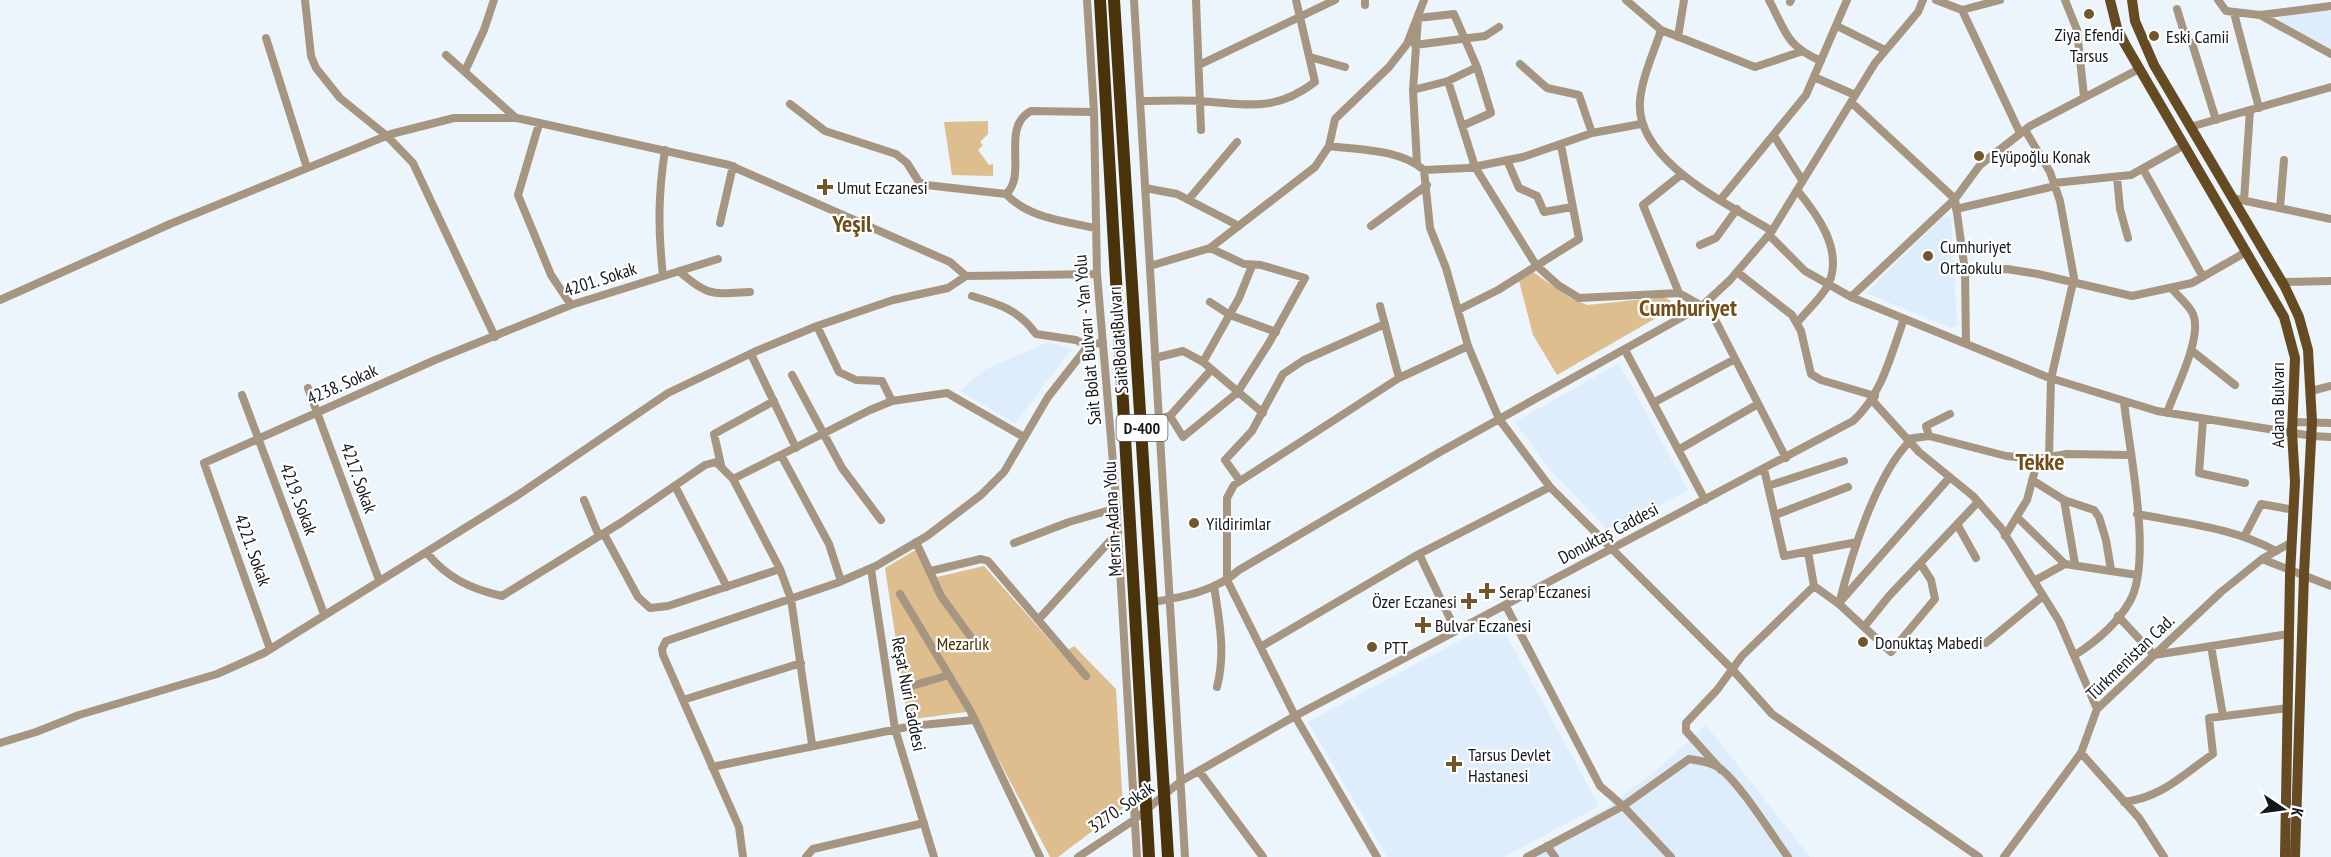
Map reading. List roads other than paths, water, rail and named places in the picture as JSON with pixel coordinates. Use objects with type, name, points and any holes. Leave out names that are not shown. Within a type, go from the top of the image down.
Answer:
[{"type":"highway","name":"Mersin-Adana Yolu","points":[[1100,0],[1149,857]]},
{"type":"highway","name":"Sait Bolat Bulvarı","points":[[1114,0],[1154,602],[1168,857]]},
{"type":"main road","points":[[2110,4],[2134,1]]},
{"type":"main road","name":"Adana Bulvarı","points":[[2134,1],[2135,21],[2154,65],[2282,282],[2302,328],[2308,350],[2312,436],[2304,574],[2295,857]]},
{"type":"main road","name":"Adana Bulvarı","points":[[2110,4],[2117,28],[2139,69],[2284,317],[2292,342],[2295,358],[2292,427],[2295,482],[2290,569],[2285,857]]},
{"type":"street","points":[[305,0],[311,56],[316,68],[340,98],[387,136],[413,163],[495,337]]},
{"type":"street","points":[[465,71],[484,30],[494,0]]},
{"type":"street","name":"Sait Bolat Bulvarı - Yan Yolu","points":[[1087,0],[1094,112],[1097,274],[1117,508],[1137,857]]},
{"type":"street","points":[[1134,0],[1185,857]]},
{"type":"street","points":[[1196,0],[1202,130]]},
{"type":"street","points":[[1140,101],[1200,101],[1249,107],[1274,103],[1304,91],[1315,82],[1296,0]]},
{"type":"street","points":[[1199,65],[1302,18],[1335,0]]},
{"type":"street","points":[[1150,266],[1210,248],[1315,167],[1329,146],[1335,119],[1389,67],[1407,44],[1424,0]]},
{"type":"street","points":[[1626,0],[1661,30],[1755,67],[1800,52]]},
{"type":"street","points":[[1678,37],[1684,0]]},
{"type":"street","points":[[1769,0],[1793,45],[1800,52],[1821,61]]},
{"type":"street","points":[[1721,199],[1795,112],[1814,77],[1847,0]]},
{"type":"street","points":[[1154,602],[1214,586],[1227,580],[1239,570],[1499,419],[1704,304],[1737,272],[1770,233],[1853,98],[1886,50],[1918,12],[1923,0]]},
{"type":"street","points":[[1936,0],[1962,10],[2000,0]]},
{"type":"street","points":[[2065,0],[2077,30],[2084,97]]},
{"type":"street","points":[[2218,0],[2221,7],[2234,14],[2260,15],[2331,6]]},
{"type":"street","points":[[2177,9],[2186,39],[2192,43],[2216,120]]},
{"type":"street","points":[[1962,10],[2023,132],[2054,185],[2069,245],[2073,282],[2051,379],[2049,456]]},
{"type":"street","points":[[1418,18],[1454,14],[1477,67],[1491,113],[1462,126]]},
{"type":"street","points":[[2234,14],[2254,109],[2244,200]]},
{"type":"street","points":[[2260,15],[2331,54]]},
{"type":"street","points":[[1418,18],[1413,90],[1421,167],[1427,185],[1430,228],[1468,346],[1499,419],[1550,487],[1732,669],[1772,714],[1978,857]]},
{"type":"street","points":[[1837,26],[1886,50]]},
{"type":"street","points":[[1415,45],[1465,41],[1485,36],[1499,27]]},
{"type":"street","points":[[1661,30],[1640,100],[1641,124],[1654,147],[1682,174],[1770,233],[1805,271],[1851,297],[1904,319],[2051,379],[2124,402],[2203,420],[2292,427],[2312,422],[2331,423]]},
{"type":"street","points":[[266,38],[307,168]]},
{"type":"street","points":[[446,55],[517,118]]},
{"type":"street","points":[[1310,57],[1345,67]]},
{"type":"street","points":[[1520,64],[1547,88],[1579,95],[1592,134]]},
{"type":"street","points":[[1413,90],[1448,81],[1477,67]]},
{"type":"street","points":[[1851,297],[1956,204],[1980,165],[2023,132],[2139,69]]},
{"type":"street","points":[[1814,77],[1853,98],[1956,204],[1965,271],[1966,344]]},
{"type":"street","points":[[1448,81],[1475,167],[1536,264],[1558,285],[1579,298],[1679,293],[1704,304],[1786,458]]},
{"type":"street","points":[[2190,127],[2331,87]]},
{"type":"street","points":[[790,104],[825,131],[896,154],[907,164],[919,182],[926,185],[1006,194],[1017,206],[1047,217],[1095,228]]},
{"type":"street","points":[[1006,194],[1013,178],[1016,128],[1026,113],[1031,111],[1094,112]]},
{"type":"street","points":[[0,300],[170,224],[307,168],[387,136],[454,118],[517,118],[732,166],[950,262],[966,276]]},
{"type":"street","points":[[539,124],[518,195],[551,275],[571,305]]},
{"type":"street","points":[[1329,146],[1396,155],[1421,167],[1475,167],[1561,145],[1592,134],[1641,124]]},
{"type":"street","points":[[1774,136],[1802,180]]},
{"type":"street","points":[[1189,199],[1237,142]]},
{"type":"street","points":[[1458,310],[1498,290],[1579,239],[1561,145]]},
{"type":"street","points":[[1956,204],[2054,185],[2117,177],[2143,169],[2183,146]]},
{"type":"street","points":[[663,276],[658,229],[658,196],[665,150]]},
{"type":"street","points":[[1507,160],[1519,188],[1537,196],[1544,212],[1572,207]]},
{"type":"street","points":[[2280,208],[2284,160]]},
{"type":"street","points":[[720,224],[732,166]]},
{"type":"street","points":[[2143,169],[2203,277]]},
{"type":"street","points":[[1679,293],[1643,205],[1682,174]]},
{"type":"street","points":[[2117,177],[2120,209],[2128,238]]},
{"type":"street","points":[[1371,226],[1427,185]]},
{"type":"street","points":[[1145,188],[1189,199],[1239,226]]},
{"type":"street","points":[[1797,190],[1820,217],[1832,265],[1828,283],[1797,323]]},
{"type":"street","points":[[2232,198],[2331,219]]},
{"type":"street","points":[[1700,245],[1716,238],[1737,209]]},
{"type":"street","points":[[1170,416],[1183,437],[1237,393],[1276,332],[1305,278],[1261,265],[1252,266],[1210,248]]},
{"type":"street","points":[[1965,271],[2007,269],[2132,296],[2172,289],[2203,277],[2246,252]]},
{"type":"street","name":"4201. Sokak","points":[[495,337],[571,305],[718,259]]},
{"type":"street","points":[[1203,362],[1230,315],[1252,266]]},
{"type":"street","points":[[679,271],[694,284],[712,294],[750,292]]},
{"type":"street","points":[[1737,272],[1792,315],[1797,323],[1811,374],[1821,380],[1874,398],[1908,440],[1978,502],[2006,536],[2043,596],[2075,655],[2097,709]]},
{"type":"street","points":[[0,743],[79,715],[217,674],[270,649],[379,580],[427,553],[668,393],[751,354],[817,326],[893,300],[948,288],[966,276],[1097,274]]},
{"type":"street","points":[[2282,282],[2331,281]]},
{"type":"street","points":[[2167,413],[2191,350],[2196,323],[2193,312],[2172,289]]},
{"type":"street","points":[[972,296],[1012,309],[1026,319],[1036,334],[1076,340],[1088,346]]},
{"type":"street","points":[[1210,302],[1230,315],[1276,332]]},
{"type":"street","points":[[1380,306],[1399,378]]},
{"type":"street","name":"Donuktaş Caddesi","points":[[1181,781],[1295,716],[1786,458],[1853,420],[1874,398],[1904,319]]},
{"type":"street","points":[[1240,481],[1225,460],[1252,431],[1283,374],[1385,324]]},
{"type":"street","points":[[817,326],[839,372],[856,380],[882,381],[892,401]]},
{"type":"street","name":"4238. Sokak","points":[[204,463],[495,337]]},
{"type":"street","points":[[743,857],[739,827],[662,649],[666,641],[841,581],[871,569],[916,542],[981,495],[1004,472],[1048,398],[1088,346],[1103,342]]},
{"type":"street","points":[[1377,857],[1295,716],[1227,580],[1227,498],[1230,490],[1240,481],[1399,378],[1468,346]]},
{"type":"street","points":[[1625,350],[1705,500]]},
{"type":"street","points":[[2191,350],[2235,385]]},
{"type":"street","points":[[1155,358],[1184,351],[1203,362],[1263,413]]},
{"type":"street","points":[[751,354],[796,448]]},
{"type":"street","points":[[1653,403],[1735,359]]},
{"type":"street","points":[[1158,417],[1170,416],[1211,370]]},
{"type":"street","points":[[792,375],[842,468],[881,520]]},
{"type":"street","points":[[2311,391],[2331,386]]},
{"type":"street","name":"4217. Sokak","points":[[308,388],[379,580]]},
{"type":"street","points":[[733,479],[892,401],[951,394],[1024,438]]},
{"type":"street","name":"4219. Sokak","points":[[243,395],[324,614]]},
{"type":"street","points":[[721,465],[713,438],[714,434],[774,402]]},
{"type":"street","points":[[2075,655],[2099,640],[2118,616],[2130,600],[2138,575],[2137,514],[2124,402]]},
{"type":"street","points":[[1678,450],[1758,404]]},
{"type":"street","points":[[1929,436],[1926,426],[1950,414]]},
{"type":"street","points":[[2203,420],[2199,473],[2246,483]]},
{"type":"street","points":[[2292,427],[2312,436],[2331,436]]},
{"type":"street","points":[[1839,604],[1870,508],[1897,454],[1908,440],[1929,436],[2006,456],[2038,459],[2049,456],[2130,455]]},
{"type":"street","points":[[781,455],[829,544],[841,581]]},
{"type":"street","points":[[2006,536],[2027,500],[2038,459]]},
{"type":"street","points":[[1768,486],[1844,461]]},
{"type":"street","points":[[427,553],[447,574],[464,585],[502,596],[602,535],[705,465],[716,462],[733,479],[780,569],[791,599],[813,744]]},
{"type":"street","name":"4221. Sokak","points":[[204,463],[270,649]]},
{"type":"street","points":[[1764,469],[1784,556],[1857,543]]},
{"type":"street","points":[[1839,604],[1950,477]]},
{"type":"street","points":[[2032,480],[2064,500],[2094,510],[2099,517],[2111,570]]},
{"type":"street","points":[[675,486],[727,587]]},
{"type":"street","points":[[1262,646],[1419,554],[1550,487]]},
{"type":"street","points":[[1774,515],[1848,487]]},
{"type":"street","points":[[584,500],[638,597],[650,608],[668,606],[780,569]]},
{"type":"street","points":[[2064,500],[2075,564]]},
{"type":"street","points":[[1863,627],[1978,502]]},
{"type":"street","points":[[2244,537],[2261,504],[2294,510]]},
{"type":"street","points":[[1014,543],[1069,522],[1117,508]]},
{"type":"street","points":[[2137,514],[2244,537],[2276,551]]},
{"type":"street","points":[[2017,517],[2065,564]]},
{"type":"street","points":[[1957,524],[1976,558]]},
{"type":"street","points":[[1039,619],[1118,532]]},
{"type":"street","points":[[916,542],[941,596],[970,636]]},
{"type":"street","name":"Türkmenistan Cad.","points":[[2004,857],[2081,753],[2097,709],[2221,592],[2262,559],[2292,542]]},
{"type":"street","points":[[1808,552],[1814,586],[1839,604],[1891,652],[1935,599],[1931,580],[1920,563]]},
{"type":"street","points":[[1419,554],[1456,631]]},
{"type":"street","points":[[930,571],[981,559],[988,561],[1086,676]]},
{"type":"street","points":[[2262,559],[2331,586]]},
{"type":"street","points":[[2034,581],[2065,564],[2138,575]]},
{"type":"street","name":"Reşat Nuri Caddesi","points":[[871,569],[896,729],[934,857]]},
{"type":"street","points":[[1214,586],[1223,665],[1217,687]]},
{"type":"street","points":[[1788,857],[1754,810],[1686,730],[1686,723],[1742,656],[1814,586]]},
{"type":"street","points":[[900,594],[971,712],[1040,857]]},
{"type":"street","points":[[1986,643],[2043,596]]},
{"type":"street","points":[[1506,606],[1600,786],[1623,806],[1671,857]]},
{"type":"street","points":[[2118,616],[2154,655],[2289,634]]},
{"type":"street","points":[[2211,646],[2223,716]]},
{"type":"street","points":[[683,700],[801,663]]},
{"type":"street","points":[[908,687],[949,675]]},
{"type":"street","points":[[2124,802],[2143,799],[2164,791],[2213,754],[2209,718],[2288,708]]},
{"type":"street","points":[[712,767],[813,744],[896,729],[964,719],[973,720]]},
{"type":"street","points":[[2081,753],[2139,818],[2164,857]]},
{"type":"street","points":[[1527,857],[1623,806],[1689,759],[1707,762],[1721,770]]},
{"type":"street","points":[[1198,771],[1263,857]]},
{"type":"street","name":"3270. Sokak","points":[[1077,857],[1134,820],[1146,808],[1165,797],[1181,781]]},
{"type":"street","points":[[806,857],[813,849],[924,823]]},
{"type":"street","points":[[1547,846],[1555,857]]},
{"type":"place","name":"Ziya Efendi Tarsus","points":[[2089,14]]},
{"type":"place","name":"Eski Camii","points":[[2154,36]]},
{"type":"place","name":"Eyüpoğlu Konak","points":[[1979,156]]},
{"type":"place","name":"Umut Eczanesi","points":[[825,187]]},
{"type":"place","name":"Cumhuriyet Ortaokulu","points":[[1928,256]]},
{"type":"place","name":"Yildirimlar","points":[[1194,523]]},
{"type":"place","name":"Serap Eczanesi","points":[[1487,591]]},
{"type":"place","name":"Özer Eczanesi","points":[[1469,601]]},
{"type":"place","name":"Bulvar Eczanesi","points":[[1423,625]]},
{"type":"place","name":"Donuktaş Mabedi","points":[[1863,642]]},
{"type":"place","name":"PTT","points":[[1372,647]]},
{"type":"place","name":"Tarsus Devlet Hastanesi","points":[[1454,764]]},
{"type":"district","name":"Yeşil","points":[[852,223]]},
{"type":"district","name":"Cumhuriyet","points":[[1688,307]]},
{"type":"district","name":"Tekke","points":[[2040,461]]},
{"type":"park label","name":"Mezarlık","points":[[963,643]]}]
